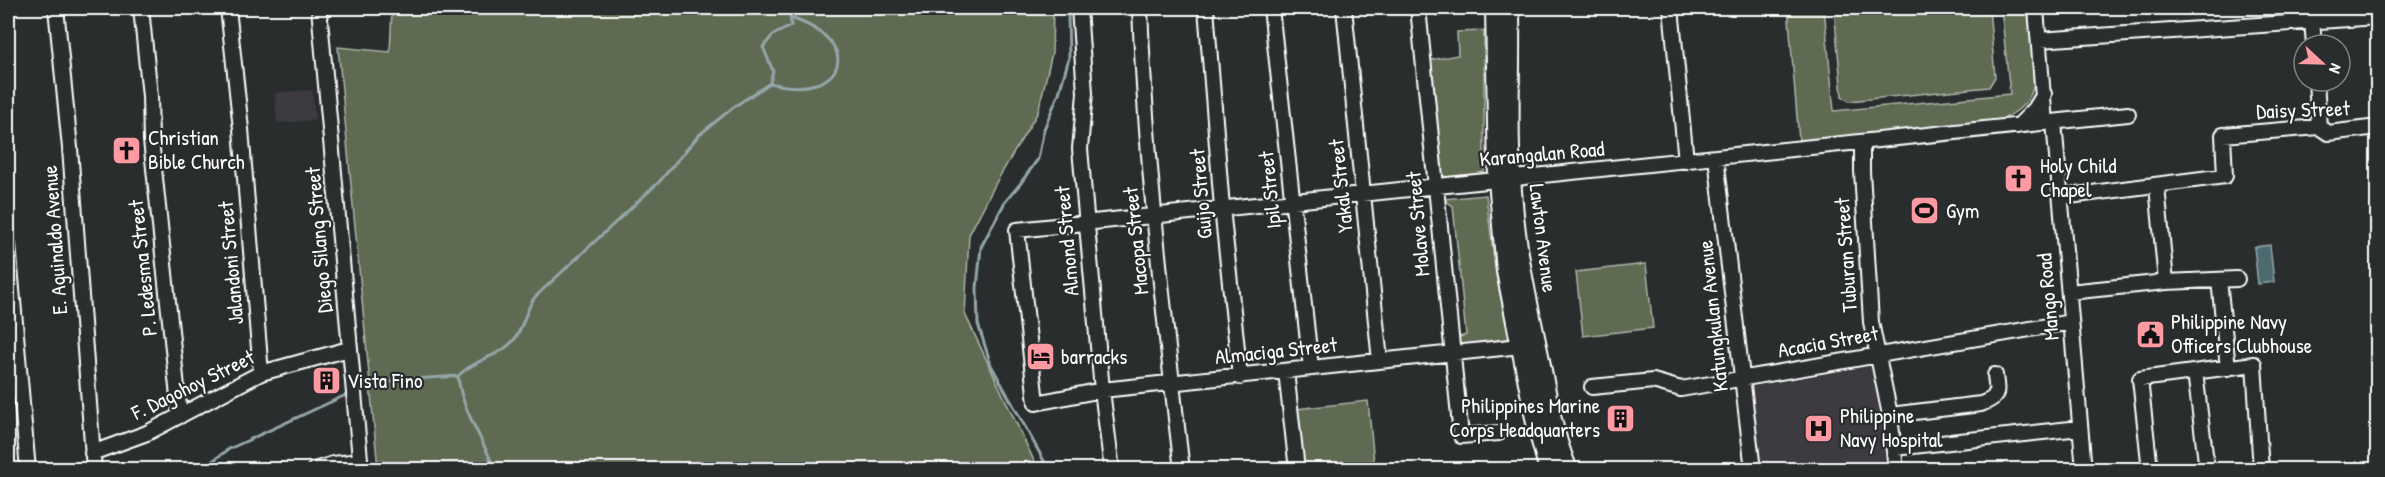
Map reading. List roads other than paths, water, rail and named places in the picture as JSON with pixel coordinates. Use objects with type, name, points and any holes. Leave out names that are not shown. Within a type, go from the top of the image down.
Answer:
[{"type":"main road","name":"Lawton Avenue","points":[[1496,8],[1505,179],[1512,201],[1521,268],[1551,416],[1559,448],[1568,470]]},
{"type":"main road","name":"Lawton Avenue","points":[[1510,8],[1505,179],[1506,271],[1536,423],[1549,470]]},
{"type":"street","name":"E. Aguinaldo Avenue","points":[[56,8],[70,148],[94,470]]},
{"type":"street","name":"P. Ledesma Street","points":[[141,8],[150,96],[151,140],[180,416]]},
{"type":"street","name":"Jalandoni Street","points":[[228,8],[242,141],[261,372]]},
{"type":"street","name":"Diego Silang Street","points":[[319,8],[361,465]]},
{"type":"street","name":"Almond Street","points":[[1079,8],[1085,93],[1080,149],[1102,390],[1112,470]]},
{"type":"street","name":"Macopa Street","points":[[1140,8],[1143,80],[1154,216],[1182,470]]},
{"type":"street","name":"Guijo Street","points":[[1206,8],[1222,208],[1240,377]]},
{"type":"street","name":"Ipil Street","points":[[1271,8],[1311,368]]},
{"type":"street","name":"Yakal Street","points":[[1344,8],[1380,361]]},
{"type":"street","name":"Molave Street","points":[[1418,8],[1461,436],[1499,433]]},
{"type":"street","points":[[1671,8],[1686,161]]},
{"type":"street","name":"Mango Road","points":[[2036,8],[2044,94],[2061,197],[2084,470]]},
{"type":"street","points":[[2039,40],[2312,20],[2347,13],[2377,17],[2378,27]]},
{"type":"street","points":[[2312,20],[2313,33]]},
{"type":"street","points":[[2317,93],[2319,127]]},
{"type":"street","points":[[2018,126],[2029,117],[2044,94]]},
{"type":"street","name":"Karangalan Road","points":[[1036,403],[1017,230],[2128,114]]},
{"type":"street","name":"Daisy Street","points":[[2061,197],[2225,176],[2223,135],[2319,127],[2328,132],[2378,127]]},
{"type":"street","name":"Tuburan Street","points":[[1862,143],[1871,322],[1890,415],[1896,470]]},
{"type":"street","name":"Katungkulan Avenue","points":[[1716,157],[1753,470]]},
{"type":"street","points":[[2157,186],[2166,282]]},
{"type":"street","points":[[8,244],[9,277],[28,470]]},
{"type":"street","points":[[2069,292],[2166,282],[2237,279]]},
{"type":"street","points":[[2219,280],[2228,368]]},
{"type":"street","name":"Acacia Street","points":[[1592,387],[1653,381],[1682,389],[2071,322]]},
{"type":"street","name":"Almaciga Street","points":[[1036,403],[1102,390],[1521,346]]},
{"type":"street","name":"F. Dagohoy Street","points":[[92,453],[147,433],[261,372],[349,349]]},
{"type":"street","points":[[2150,470],[2140,379],[2254,364],[2261,470]]},
{"type":"street","points":[[1286,371],[1297,470]]},
{"type":"street","points":[[2195,372],[2207,470]]},
{"type":"street","points":[[1890,415],[1981,404],[1992,400],[1996,390],[1995,375]]},
{"type":"street","points":[[1894,448],[2080,428]]},
{"type":"street","points":[[314,470],[333,464],[361,465]]},
{"type":"water","points":[[2270,245],[2274,282],[2258,284],[2254,247]]},
{"type":"waterway","points":[[495,470],[463,400],[458,376],[472,365],[509,345],[517,335],[535,297],[659,182],[699,135],[735,106],[770,83],[773,71],[763,47],[773,35],[791,26],[790,8]]},
{"type":"waterway","points":[[1049,470],[991,365],[978,324],[977,288],[981,247],[1005,202],[1038,159],[1044,129],[1059,93],[1069,58],[1068,15],[1063,8]]},
{"type":"waterway","points":[[770,83],[795,87],[815,84],[829,77],[837,67],[837,54],[830,41],[814,28],[790,18]]},
{"type":"waterway","points":[[369,387],[399,380],[458,376]]},
{"type":"waterway","points":[[200,470],[229,449],[348,394]]},
{"type":"place","name":"Christian Bible Church","points":[[127,150]]},
{"type":"place","name":"Holy Child Chapel","points":[[2019,178]]},
{"type":"place","name":"Gym","points":[[1925,211]]},
{"type":"place","name":"Philippine Navy Officers Clubhouse","points":[[2150,334]]},
{"type":"place","name":"barracks","points":[[1040,357]]},
{"type":"place","name":"Vista Fino","points":[[326,381]]},
{"type":"place","name":"Philippines Marine Corps Headquarters","points":[[1621,418]]},
{"type":"place","name":"Philippine Navy Hospital","points":[[1819,428]]}]
